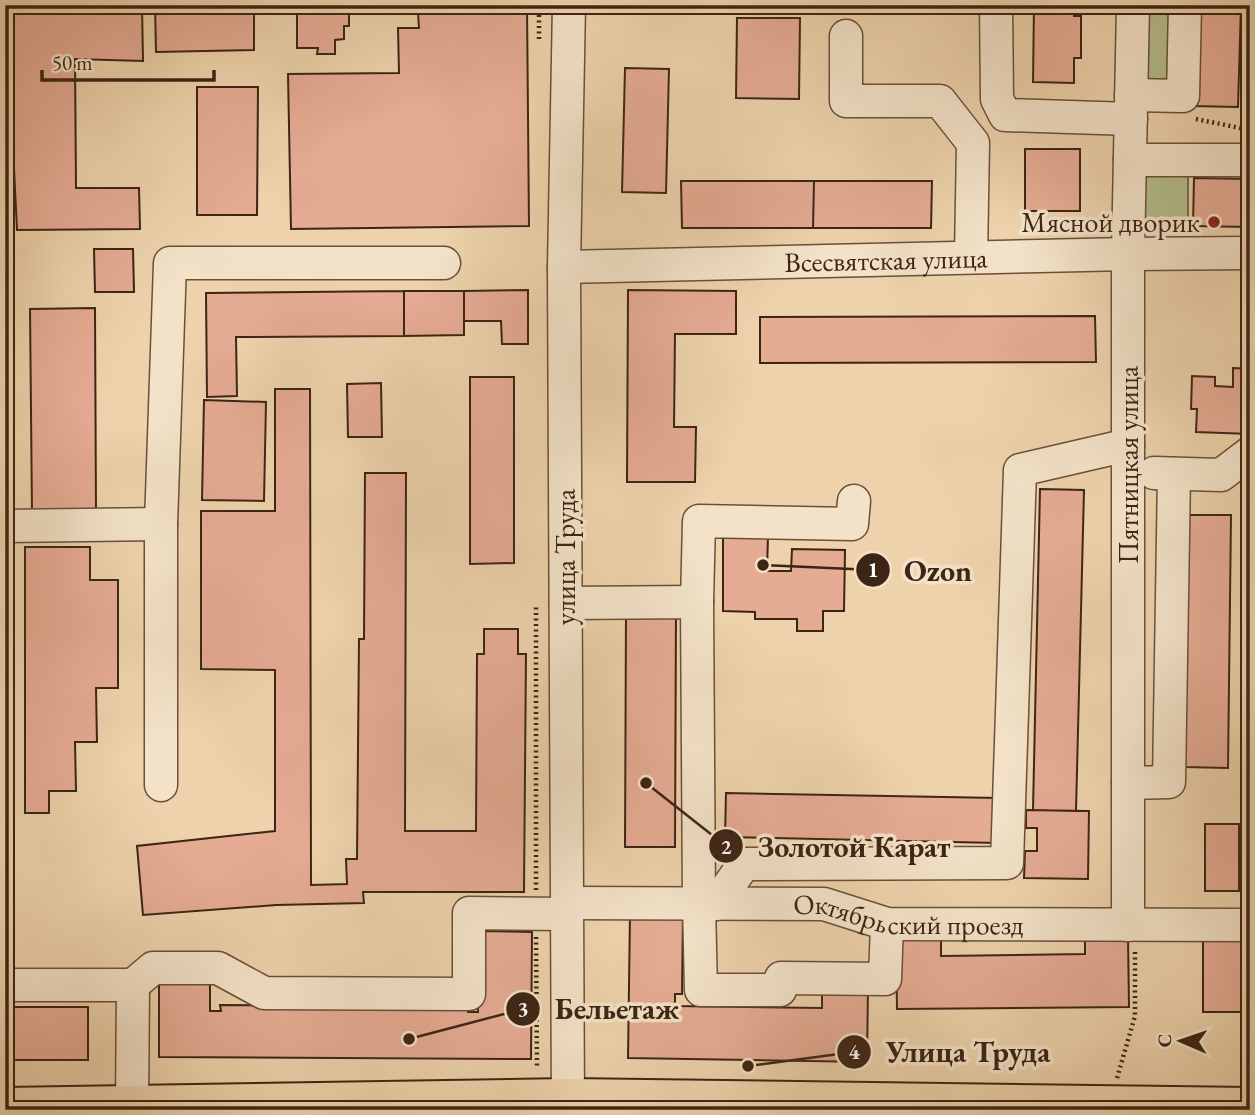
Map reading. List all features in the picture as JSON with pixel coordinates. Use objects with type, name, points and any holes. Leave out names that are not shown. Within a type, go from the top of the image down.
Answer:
[{"type":"main road","points":[[5,1107],[568,1104],[1250,1107]]},
{"type":"street","name":"улица Труда","points":[[568,1104],[564,267],[569,5]]},
{"type":"street","points":[[996,5],[997,99],[1005,115],[1131,107],[1183,96],[1185,5]]},
{"type":"street","name":"Пятницкая улица","points":[[1128,925],[1128,254],[1133,5]]},
{"type":"street","points":[[846,36],[846,101],[940,101],[973,143],[971,257]]},
{"type":"street","points":[[1130,160],[1250,160]]},
{"type":"street","name":"Всесвятская улица","points":[[564,267],[1250,253]]},
{"type":"street","points":[[160,785],[161,524],[170,262],[444,262]]},
{"type":"street","points":[[707,904],[744,864],[1007,863],[1020,470],[1128,459],[1174,474],[1222,475],[1250,453]]},
{"type":"street","points":[[1128,783],[1169,782],[1174,474]]},
{"type":"street","points":[[853,501],[852,524],[699,521],[697,602],[707,904],[701,990],[780,990],[781,978],[885,979],[887,924]]},
{"type":"street","points":[[5,526],[161,524]]},
{"type":"street","points":[[566,603],[697,602]]},
{"type":"street","name":"Октябрьский проезд","points":[[133,985],[153,968],[218,968],[264,993],[469,994],[469,913],[707,904],[824,904],[887,924],[1250,925]]},
{"type":"street","points":[[5,985],[133,985],[132,1106]]},
{"type":"path","points":[[1183,96],[1187,118],[1250,130]]},
{"type":"path","points":[[1111,1108],[1120,1065],[1135,1016],[1135,984]]},
{"type":"green space","points":[[1140,5],[1179,5],[1170,89],[1148,84],[1136,56]]},
{"type":"green space","points":[[1144,154],[1204,167],[1188,177],[1188,228],[1150,227],[1144,215]]},
{"type":"building","points":[[6,5],[142,5],[143,61],[75,59],[76,188],[139,188],[140,229],[17,230]]},
{"type":"building","points":[[155,5],[349,5],[349,26],[344,26],[344,39],[335,40],[335,54],[317,54],[318,48],[297,48],[297,9],[254,9],[254,50],[156,52]]},
{"type":"building","points":[[448,5],[527,5],[529,226],[291,229],[288,74],[399,73],[398,28],[419,28],[418,13],[448,13]]},
{"type":"building","points":[[1034,5],[1075,5],[1074,16],[1081,16],[1081,58],[1074,58],[1074,83],[1033,82]]},
{"type":"building","points":[[1195,5],[1241,5],[1238,107],[1192,106]]},
{"type":"building","points":[[737,18],[800,18],[799,99],[736,98]]},
{"type":"building","points":[[625,68],[669,69],[666,193],[622,192]]},
{"type":"building","points":[[197,87],[258,87],[257,215],[197,215]]},
{"type":"building","points":[[1025,149],[1080,149],[1080,211],[1025,211]]},
{"type":"building","points":[[1194,178],[1250,179],[1250,227],[1193,226]]},
{"type":"building","points":[[681,181],[814,181],[813,228],[682,228]]},
{"type":"building","points":[[814,181],[932,181],[931,228],[813,228]]},
{"type":"building","points":[[94,249],[133,249],[134,292],[95,292]]},
{"type":"building","points":[[528,290],[528,344],[502,344],[501,321],[464,321],[464,291]]},
{"type":"building","points":[[628,290],[736,291],[736,334],[675,334],[674,427],[696,427],[695,482],[627,482]]},
{"type":"building","points":[[404,291],[464,291],[464,335],[404,336]]},
{"type":"building","points":[[404,291],[404,336],[236,337],[237,396],[207,397],[206,293]]},
{"type":"building","points":[[95,308],[96,512],[32,513],[30,309]]},
{"type":"building","points":[[1095,316],[1096,362],[760,363],[760,317]]},
{"type":"building","points":[[1233,368],[1250,369],[1250,434],[1196,432],[1197,409],[1191,409],[1192,376],[1215,377],[1215,386],[1233,387]]},
{"type":"building","points":[[470,377],[514,377],[514,563],[470,564]]},
{"type":"building","points":[[381,383],[382,437],[348,437],[347,384]]},
{"type":"building","points":[[275,389],[310,389],[311,885],[347,884],[346,859],[357,859],[359,639],[364,639],[365,473],[406,473],[405,831],[476,831],[477,654],[484,654],[484,629],[518,629],[518,654],[526,654],[524,892],[363,892],[364,903],[276,905],[143,915],[137,846],[275,831],[275,670],[201,669],[201,511],[275,511]]},
{"type":"building","points":[[204,400],[266,402],[264,501],[202,500]]},
{"type":"building","points":[[1040,489],[1084,490],[1076,811],[1033,810]]},
{"type":"building","points":[[1187,515],[1231,515],[1228,768],[1185,767]]},
{"type":"building","points":[[723,537],[768,537],[767,571],[791,571],[792,549],[845,550],[844,611],[823,611],[823,631],[797,631],[797,619],[755,619],[755,612],[723,611]]},
{"type":"building","points":[[25,547],[90,547],[90,580],[118,580],[118,688],[96,688],[97,742],[75,742],[76,791],[49,791],[49,813],[25,813]]},
{"type":"building","points":[[626,611],[676,611],[675,847],[625,847]]},
{"type":"building","points":[[726,793],[999,798],[997,843],[725,837]]},
{"type":"building","points":[[1026,810],[1089,811],[1088,879],[1024,878],[1025,851],[1037,851],[1037,828],[1026,828]]},
{"type":"building","points":[[1205,824],[1239,824],[1239,891],[1205,891]]},
{"type":"building","points":[[630,914],[683,914],[682,994],[675,994],[675,1006],[822,1008],[822,986],[868,986],[867,1062],[628,1058]]},
{"type":"building","points":[[478,931],[532,932],[531,1059],[159,1057],[159,977],[210,977],[210,1011],[221,1011],[220,1005],[468,1006],[468,1012],[478,1012]]},
{"type":"building","points":[[1085,936],[1128,936],[1129,1007],[897,1009],[896,938],[941,938],[941,956],[1085,954]]},
{"type":"building","points":[[1203,941],[1248,941],[1250,1012],[1203,1012]]},
{"type":"building","points":[[5,1007],[88,1007],[88,1060],[5,1060]]},
{"type":"place","name":"Мясной дворик","points":[[1214,222]]},
{"type":"place","name":"Ozon","points":[[763,565]]},
{"type":"place","name":"Золотой Карат","points":[[646,783]]},
{"type":"place","name":"Бельетаж","points":[[409,1039]]},
{"type":"place","name":"Улица Труда","points":[[748,1066]]}]
